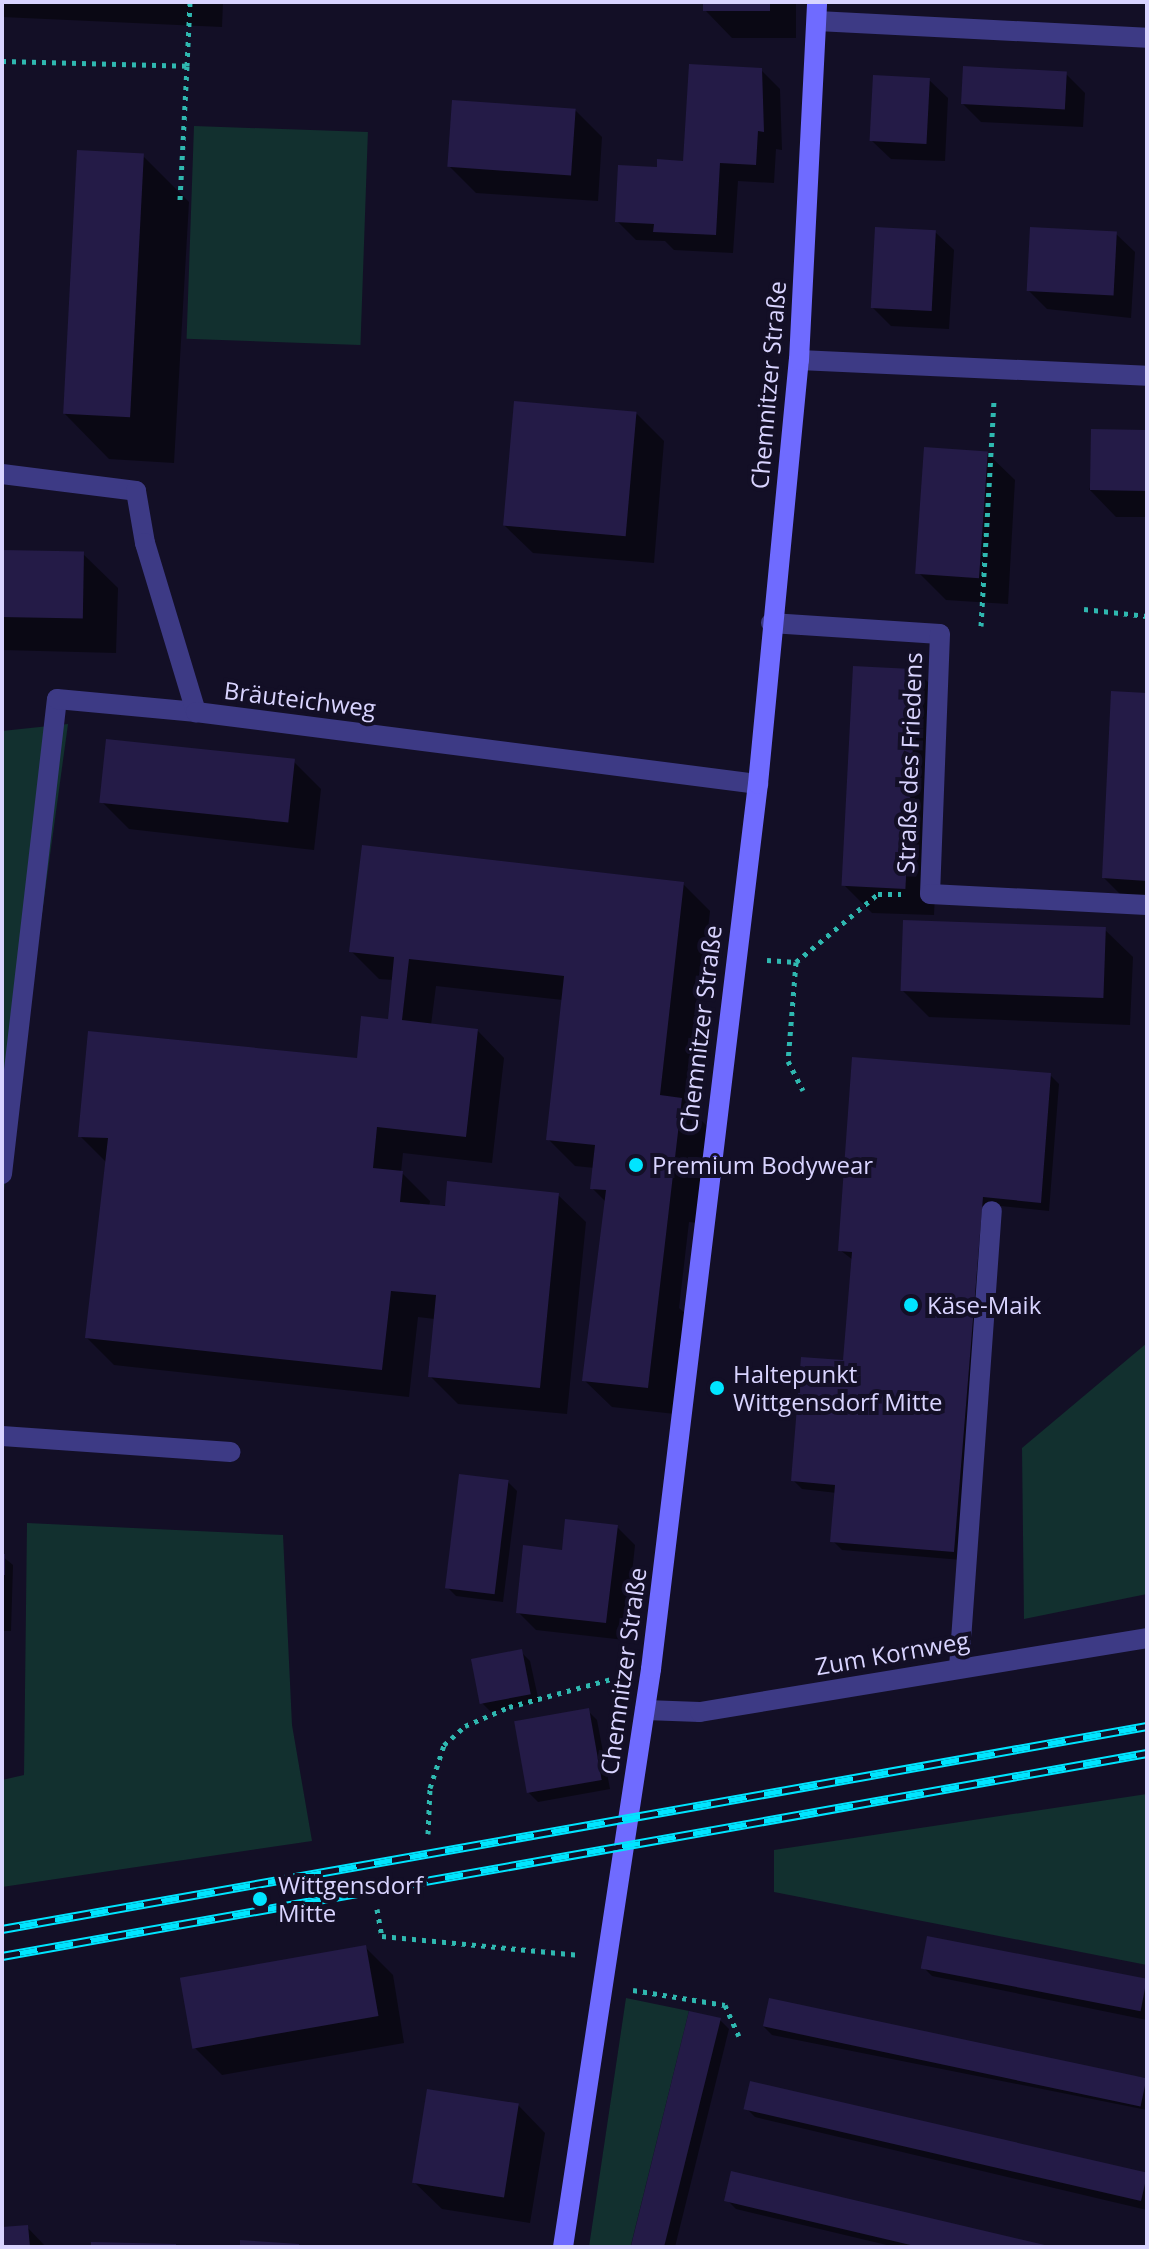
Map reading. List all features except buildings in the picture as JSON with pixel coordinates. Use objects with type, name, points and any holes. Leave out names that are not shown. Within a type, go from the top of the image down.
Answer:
[{"type":"street","points":[[817,11],[1147,38]]},
{"type":"street","name":"Chemnitzer Straße","points":[[563,2247],[651,1669],[734,957],[758,784],[771,623],[799,360],[817,11]]},
{"type":"street","points":[[799,360],[1147,376]]},
{"type":"street","name":"Bräuteichweg","points":[[2,474],[136,491],[145,543],[196,712],[758,784]]},
{"type":"street","name":"Straße des Friedens","points":[[771,623],[940,634],[930,894],[1147,905]]},
{"type":"street","points":[[2,1174],[57,699],[196,712]]},
{"type":"street","points":[[959,1668],[992,1211]]},
{"type":"street","points":[[2,1436],[230,1452]]},
{"type":"street","name":"Zum Kornweg","points":[[645,1710],[700,1712],[1147,1638]]},
{"type":"path","points":[[180,200],[190,2]]},
{"type":"path","points":[[2,61],[187,66]]},
{"type":"path","points":[[981,626],[996,370]]},
{"type":"path","points":[[1084,609],[1147,616]]},
{"type":"path","points":[[734,957],[796,962],[878,894],[930,894]]},
{"type":"path","points":[[796,962],[788,1061],[803,1090]]},
{"type":"path","points":[[428,1834],[430,1788],[444,1745],[465,1726],[509,1707],[651,1669]]},
{"type":"path","points":[[377,1909],[382,1936],[609,1958]]},
{"type":"path","points":[[605,1985],[725,2005],[739,2036]]},
{"type":"green space","points":[[194,126],[368,132],[360,345],[187,339]]},
{"type":"green space","points":[[68,724],[2,1205],[2,731]]},
{"type":"green space","points":[[1147,1343],[1147,1594],[1024,1619],[1022,1448]]},
{"type":"green space","points":[[27,1523],[283,1535],[292,1725],[312,1841],[2,1887],[2,1780],[24,1775]]},
{"type":"green space","points":[[1147,1794],[1147,1965],[774,1892],[774,1850]]},
{"type":"green space","points":[[626,1998],[689,2011],[631,2245],[637,2247],[589,2247]]},
{"type":"railway","points":[[2,1929],[1147,1726]]},
{"type":"railway","points":[[2,1956],[1147,1753]]},
{"type":"place","name":"Premium Bodywear","points":[[636,1165]]},
{"type":"place","name":"Käse-Maik","points":[[911,1305]]},
{"type":"place","name":"Haltepunkt Wittgensdorf Mitte","points":[[717,1388]]},
{"type":"place","name":"Wittgensdorf Mitte","points":[[260,1899]]}]
